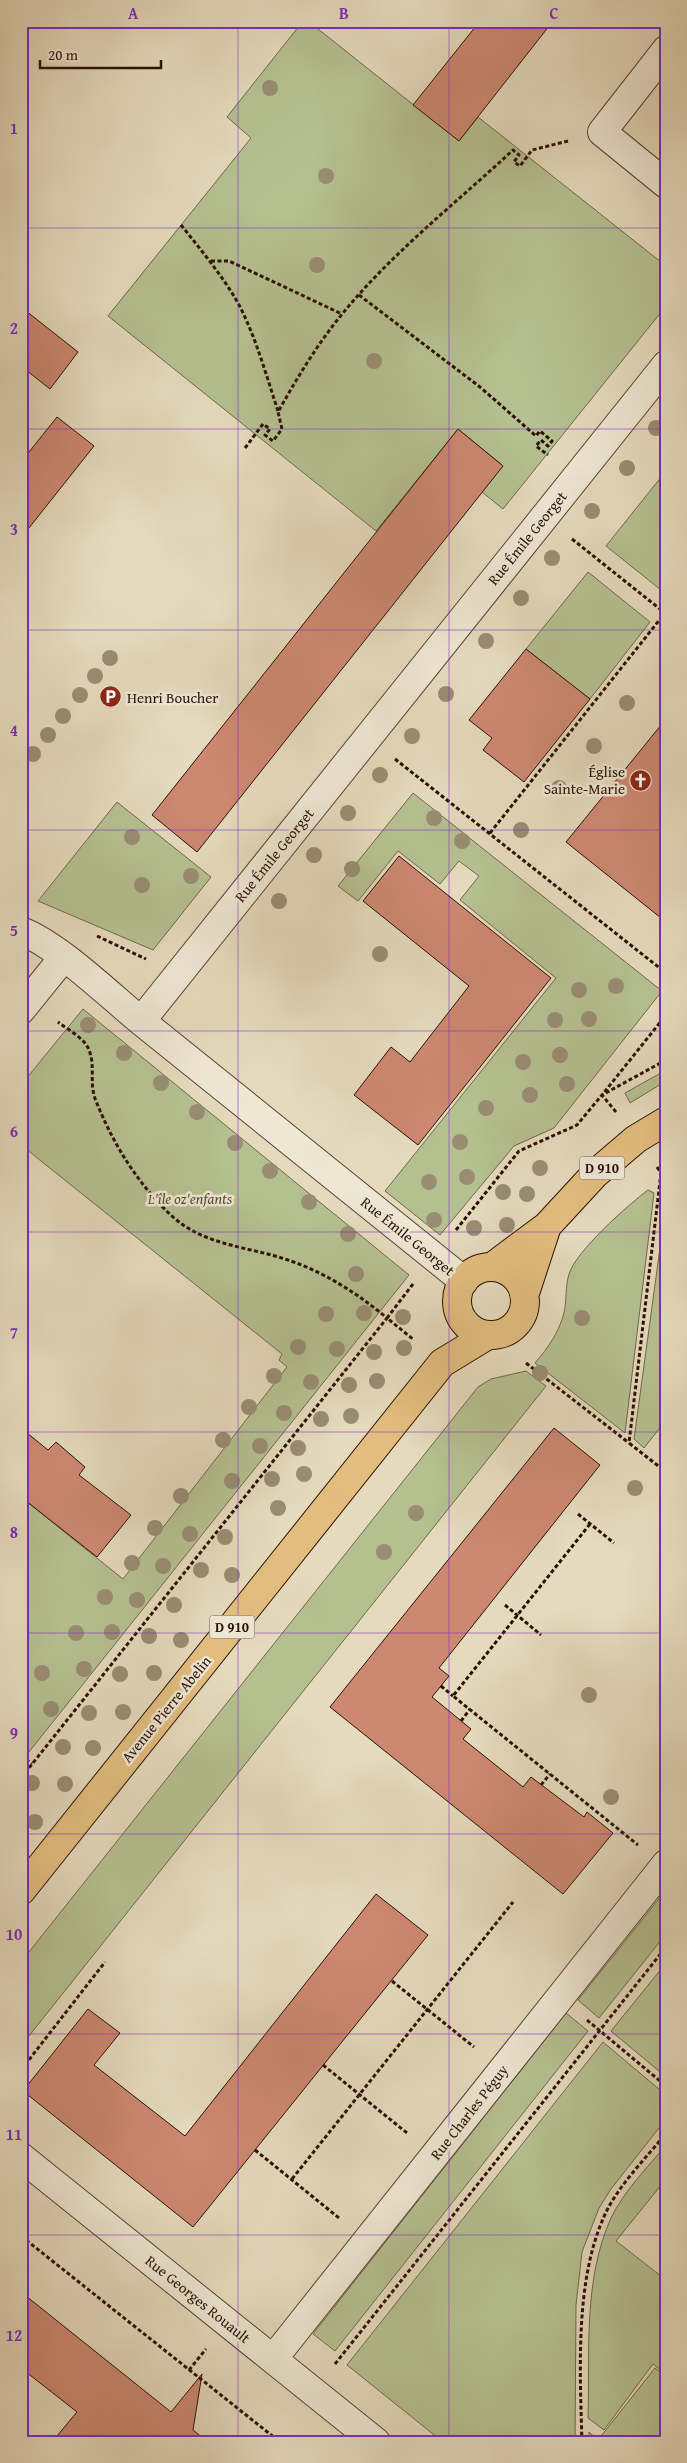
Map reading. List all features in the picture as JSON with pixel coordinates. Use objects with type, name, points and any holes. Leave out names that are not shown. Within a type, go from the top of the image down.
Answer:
[{"type":"main road","name":"D 910","points":[[492,1267],[546,1226],[596,1174],[636,1139],[666,1121]]},
{"type":"main road","name":"D 910","points":[[524,1293],[546,1226]]},
{"type":"main road","points":[[492,1267],[502,1269],[513,1274],[520,1282],[524,1293],[523,1314],[517,1323],[499,1334],[488,1335],[477,1332],[468,1326],[461,1317],[461,1294],[473,1272],[492,1267]]},
{"type":"main road","name":"Avenue Pierre Abelin","points":[[442,1363],[461,1294]]},
{"type":"main road","name":"Avenue Pierre Abelin","points":[[21,1891],[442,1363],[488,1335]]},
{"type":"street","points":[[666,50],[602,132],[666,184]]},
{"type":"street","name":"Rue Émile Georget","points":[[461,1294],[434,1257],[141,1021],[666,365]]},
{"type":"street","points":[[21,931],[32,935],[63,958],[141,1021]]},
{"type":"street","points":[[21,1010],[63,958]]},
{"type":"street","name":"Rue Charles Péguy","points":[[273,2359],[666,1864]]},
{"type":"street","name":"Rue Georges Rouault","points":[[21,2157],[376,2442]]},
{"type":"path","points":[[278,412],[291,389],[342,314],[358,295],[513,150],[519,155],[514,162],[520,166],[532,150],[602,132]]},
{"type":"path","points":[[181,226],[210,261],[238,303],[255,341],[278,412],[282,429],[273,441],[265,435],[270,429],[263,424],[245,448]]},
{"type":"path","points":[[210,261],[229,261],[342,314]]},
{"type":"path","points":[[358,295],[480,386],[536,436],[540,430],[552,441],[548,446],[541,440],[536,446],[575,478]]},
{"type":"path","points":[[490,833],[665,614],[544,517]]},
{"type":"path","points":[[368,738],[666,973]]},
{"type":"path","points":[[21,1778],[519,1151],[577,1125],[666,1015]]},
{"type":"path","points":[[55,1020],[85,1043],[91,1053],[90,1076],[95,1099],[115,1140],[155,1199],[176,1219],[196,1232],[222,1244],[276,1256],[328,1276],[356,1292],[442,1363]]},
{"type":"path","points":[[602,1094],[666,1060]]},
{"type":"path","points":[[602,1094],[666,1180]]},
{"type":"path","points":[[629,1443],[661,1174]]},
{"type":"path","points":[[526,1363],[666,1472]]},
{"type":"path","points":[[578,1514],[614,1544]]},
{"type":"path","points":[[453,1696],[590,1524]]},
{"type":"path","points":[[505,1605],[516,1616],[542,1635]]},
{"type":"path","points":[[441,1686],[639,1846]]},
{"type":"path","points":[[461,1721],[470,1709]]},
{"type":"path","points":[[21,1755],[33,1764]]},
{"type":"path","points":[[541,1785],[550,1774]]},
{"type":"path","points":[[292,2179],[513,1902]]},
{"type":"path","points":[[334,2365],[666,1947]]},
{"type":"path","points":[[21,2070],[105,1962]]},
{"type":"path","points":[[392,1981],[475,2048]]},
{"type":"path","points":[[559,1999],[600,2030],[666,2086]]},
{"type":"path","points":[[323,2065],[407,2133]]},
{"type":"path","points":[[582,2442],[583,2318],[586,2279],[592,2248],[603,2218],[617,2195],[666,2133]]},
{"type":"path","points":[[255,2150],[339,2219]]},
{"type":"path","points":[[21,2236],[280,2442]]},
{"type":"green space","points":[[303,21],[308,21],[459,141],[478,117],[666,266],[666,306],[503,509],[482,492],[502,465],[458,429],[376,531],[108,316],[251,138],[227,117]]},
{"type":"green space","points":[[666,471],[666,594],[606,546]]},
{"type":"green space","points":[[588,572],[650,622],[590,699],[526,649]]},
{"type":"green space","points":[[413,793],[662,991],[554,1128],[514,1146],[440,1235],[385,1191],[556,978],[460,900],[479,876],[459,861],[440,884],[398,851],[358,901],[338,886]]},
{"type":"green space","points":[[117,802],[211,877],[153,950],[38,901]]},
{"type":"green space","name":"L'île oz'enfants","points":[[83,1009],[409,1275],[21,1762],[21,1497],[123,1579],[287,1367],[279,1360],[282,1354],[21,1145],[21,1085]]},
{"type":"green space","points":[[666,1070],[666,1081],[630,1103],[625,1093]]},
{"type":"green space","points":[[648,1190],[654,1193],[625,1433],[535,1363],[552,1340],[562,1320],[569,1274],[581,1253],[628,1206]]},
{"type":"green space","points":[[666,1204],[666,1420],[644,1448],[634,1439]]},
{"type":"green space","points":[[526,1371],[546,1386],[21,2046],[21,1962],[478,1387],[491,1379]]},
{"type":"green space","points":[[666,1890],[666,1934],[599,2018],[578,2000]]},
{"type":"green space","points":[[666,1963],[666,2077],[611,2031]]},
{"type":"green space","points":[[566,2013],[588,2031],[335,2351],[313,2334]]},
{"type":"green space","points":[[603,2042],[666,2095],[666,2119],[611,2189],[599,2208],[582,2252],[576,2305],[575,2442],[443,2442],[347,2365]]},
{"type":"green space","points":[[666,2145],[666,2179],[616,2241],[666,2280],[666,2374],[653,2364],[604,2430],[588,2418],[590,2316],[596,2266],[602,2242],[616,2208],[636,2180]]},
{"type":"green space","points":[[655,2368],[666,2377],[666,2442],[589,2442],[589,2432],[598,2440]]},
{"type":"building","points":[[480,21],[553,21],[459,141],[413,105]]},
{"type":"building","points":[[21,307],[78,352],[50,389],[21,366]]},
{"type":"building","points":[[57,417],[94,446],[21,538],[21,462]]},
{"type":"building","points":[[458,429],[503,466],[197,852],[152,815]]},
{"type":"building","points":[[526,649],[590,699],[524,782],[483,750],[492,738],[469,720]]},
{"type":"building","name":"Église Sainte-Marie","points":[[666,719],[666,922],[566,842]]},
{"type":"building","points":[[399,856],[551,978],[418,1145],[354,1095],[391,1047],[410,1062],[469,986],[363,901]]},
{"type":"building","points":[[21,1428],[48,1450],[56,1442],[85,1467],[79,1475],[131,1515],[97,1557],[21,1497]]},
{"type":"building","points":[[554,1428],[600,1465],[439,1668],[449,1676],[432,1697],[471,1729],[463,1739],[523,1787],[531,1777],[584,1817],[587,1812],[613,1833],[563,1894],[330,1707]]},
{"type":"building","points":[[376,1894],[428,1935],[193,2227],[23,2091],[88,2009],[120,2033],[94,2065],[185,2136]]},
{"type":"building","points":[[21,2292],[171,2412],[202,2374],[193,2430],[208,2442],[52,2442],[77,2412],[21,2368]]},
{"type":"place","name":"Henri Boucher","points":[[111,697]]},
{"type":"place","name":"Église Sainte-Marie","points":[[641,780]]}]
